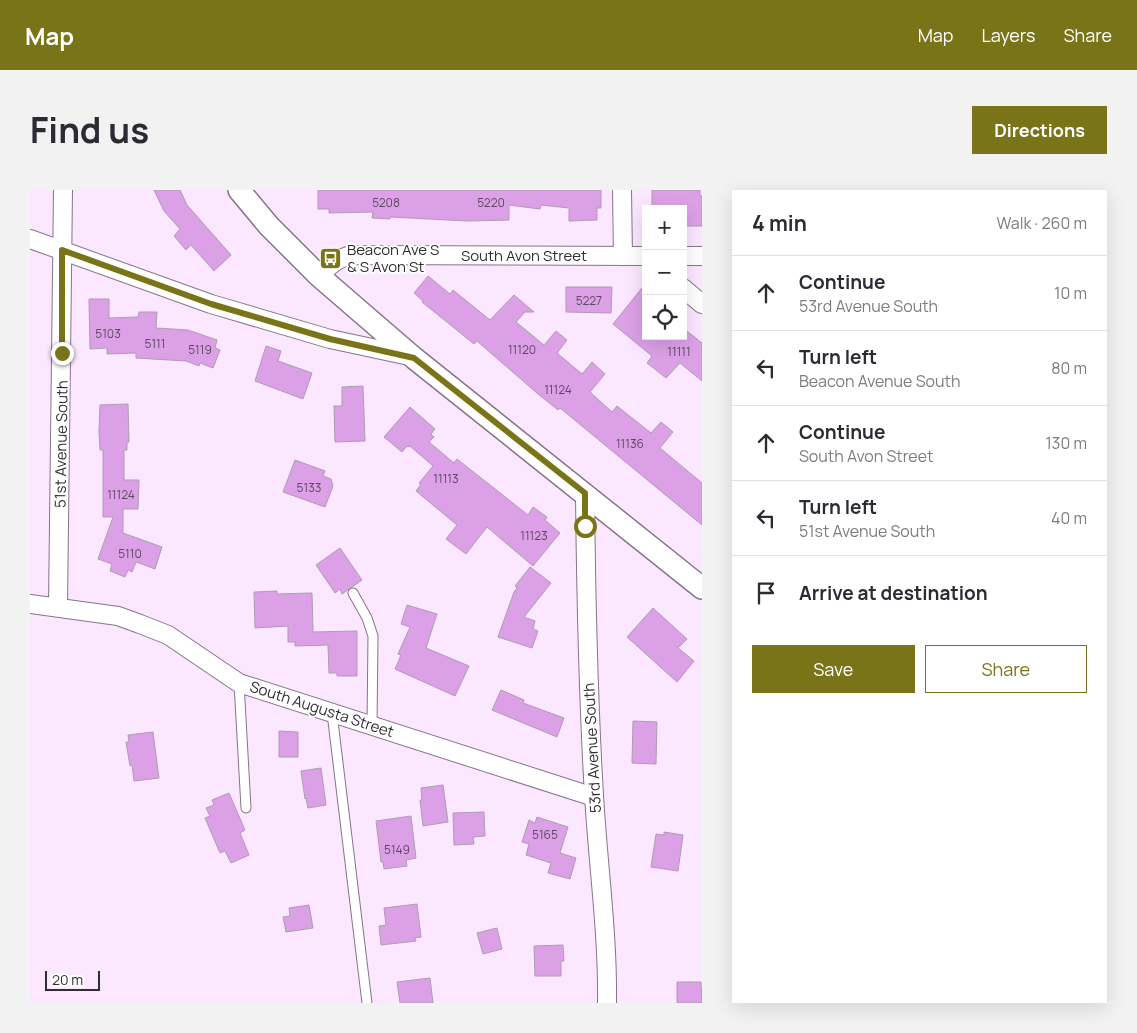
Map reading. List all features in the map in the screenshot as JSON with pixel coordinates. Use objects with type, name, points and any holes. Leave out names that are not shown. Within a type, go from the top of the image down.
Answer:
[{"type":"street","name":"51st Avenue South","points":[[58,607],[63,190]]},
{"type":"street","points":[[240,190],[280,237],[319,276],[414,358],[702,588]]},
{"type":"street","points":[[622,190],[623,256]]},
{"type":"street","points":[[30,239],[211,304],[330,339],[414,358]]},
{"type":"street","name":"South Avon Street","points":[[319,276],[334,261],[352,255],[642,257]]},
{"type":"street","points":[[687,256],[702,256]]},
{"type":"street","points":[[687,291],[702,304]]},
{"type":"street","name":"53rd Avenue South","points":[[585,493],[586,633],[594,797],[603,899],[607,1003]]},
{"type":"street","name":"South Augusta Street","points":[[30,604],[118,616],[168,635],[196,652],[239,683],[594,797]]},
{"type":"lane","points":[[353,593],[367,618],[373,636],[372,726]]},
{"type":"lane","points":[[239,683],[246,808]]},
{"type":"lane","points":[[332,713],[367,1003]]},
{"type":"building","points":[[154,190],[180,190],[187,205],[231,255],[214,271],[191,245],[186,250],[174,236],[180,229],[164,211]]},
{"type":"building","points":[[318,190],[601,190],[601,208],[597,208],[597,220],[569,221],[569,208],[541,205],[540,209],[509,205],[509,220],[468,221],[390,217],[390,219],[372,218],[373,212],[329,213],[329,209],[318,209]]},
{"type":"building","points":[[652,190],[700,190],[700,196],[702,196],[702,226],[687,226],[687,205],[652,205]]},
{"type":"building","points":[[428,276],[450,294],[453,290],[490,320],[514,295],[534,312],[525,312],[516,322],[544,345],[556,331],[567,340],[557,353],[582,374],[592,362],[605,374],[590,392],[612,412],[617,406],[651,433],[661,422],[673,432],[660,448],[702,483],[702,525],[560,408],[558,410],[538,394],[477,341],[474,344],[422,302],[414,293]]},
{"type":"building","points":[[566,287],[612,287],[611,313],[566,312]]},
{"type":"building","points":[[642,288],[642,340],[687,340],[687,331],[702,343],[702,381],[680,363],[666,378],[647,363],[652,356],[613,324]]},
{"type":"building","points":[[89,299],[109,299],[109,318],[138,317],[139,312],[157,312],[156,328],[188,330],[217,340],[215,348],[220,350],[213,368],[200,363],[199,366],[186,361],[136,358],[136,353],[107,354],[107,348],[90,349]]},
{"type":"building","points":[[266,346],[281,351],[278,361],[312,373],[303,399],[255,381]]},
{"type":"building","points":[[363,386],[365,441],[335,442],[334,406],[342,406],[342,387]]},
{"type":"building","points":[[128,404],[129,442],[127,442],[127,450],[124,450],[124,480],[139,480],[138,509],[123,509],[123,533],[162,547],[155,569],[136,562],[132,572],[128,570],[125,577],[110,571],[112,564],[98,559],[113,517],[103,517],[103,450],[100,450],[99,431],[100,405]]},
{"type":"building","points":[[410,407],[435,429],[431,434],[434,437],[429,442],[454,463],[457,459],[528,515],[533,507],[547,517],[545,520],[560,533],[533,566],[487,527],[466,554],[446,539],[457,525],[416,491],[421,484],[419,483],[433,466],[410,446],[407,446],[402,452],[384,437]]},
{"type":"building","points":[[295,460],[325,471],[323,476],[331,479],[333,486],[325,507],[283,492]]},
{"type":"building","points":[[340,548],[362,580],[342,594],[340,589],[335,593],[316,565]]},
{"type":"building","points":[[530,567],[551,583],[524,617],[535,621],[533,629],[538,631],[532,648],[498,637],[517,588],[515,586]]},
{"type":"building","points":[[277,591],[277,594],[312,593],[313,632],[357,631],[357,676],[337,676],[337,673],[329,673],[328,645],[295,646],[295,642],[288,642],[288,626],[255,628],[254,592]]},
{"type":"building","points":[[407,605],[437,614],[426,648],[469,666],[455,696],[395,669],[401,655],[398,654],[410,627],[401,624]]},
{"type":"building","points":[[653,608],[687,639],[678,648],[694,661],[677,682],[627,637]]},
{"type":"building","points":[[501,690],[524,700],[523,703],[564,718],[557,737],[492,710]]},
{"type":"building","points":[[633,721],[657,722],[656,764],[632,763]]},
{"type":"building","points":[[279,731],[298,732],[298,757],[279,757]]},
{"type":"building","points":[[153,732],[159,778],[134,781],[126,742],[129,742],[128,735]]},
{"type":"building","points":[[321,768],[326,805],[308,808],[301,771]]},
{"type":"building","points":[[443,785],[448,822],[423,826],[420,800],[422,800],[421,788]]},
{"type":"building","points":[[229,793],[245,830],[240,833],[249,855],[231,863],[225,851],[220,853],[205,818],[210,816],[206,808],[214,805],[212,800]]},
{"type":"building","points":[[484,812],[485,836],[473,837],[474,844],[454,845],[453,813]]},
{"type":"building","points":[[411,816],[416,858],[406,860],[407,866],[384,869],[383,862],[381,862],[376,821]]},
{"type":"building","points":[[537,817],[568,827],[560,853],[576,858],[570,879],[548,873],[551,863],[526,855],[529,844],[522,842],[529,820],[535,823]]},
{"type":"building","points":[[664,832],[683,835],[678,871],[651,867],[656,834],[664,835]]},
{"type":"building","points":[[417,904],[421,937],[415,938],[416,941],[381,945],[379,926],[386,925],[384,908]]},
{"type":"building","points":[[309,905],[313,928],[286,932],[283,917],[290,916],[289,908]]},
{"type":"building","points":[[497,928],[502,949],[483,954],[477,933]]},
{"type":"building","points":[[563,945],[564,961],[561,961],[561,976],[535,976],[534,946]]},
{"type":"building","points":[[430,978],[433,1003],[400,1003],[397,982]]},
{"type":"building","points":[[677,982],[701,982],[702,1003],[677,1003]]},
{"type":"place","name":"Beacon Ave S & S Avon St","points":[[331,258]]},
{"type":"route","points":[[62,353],[62,250],[211,304],[330,339],[414,358],[585,493],[585,526]]}]
